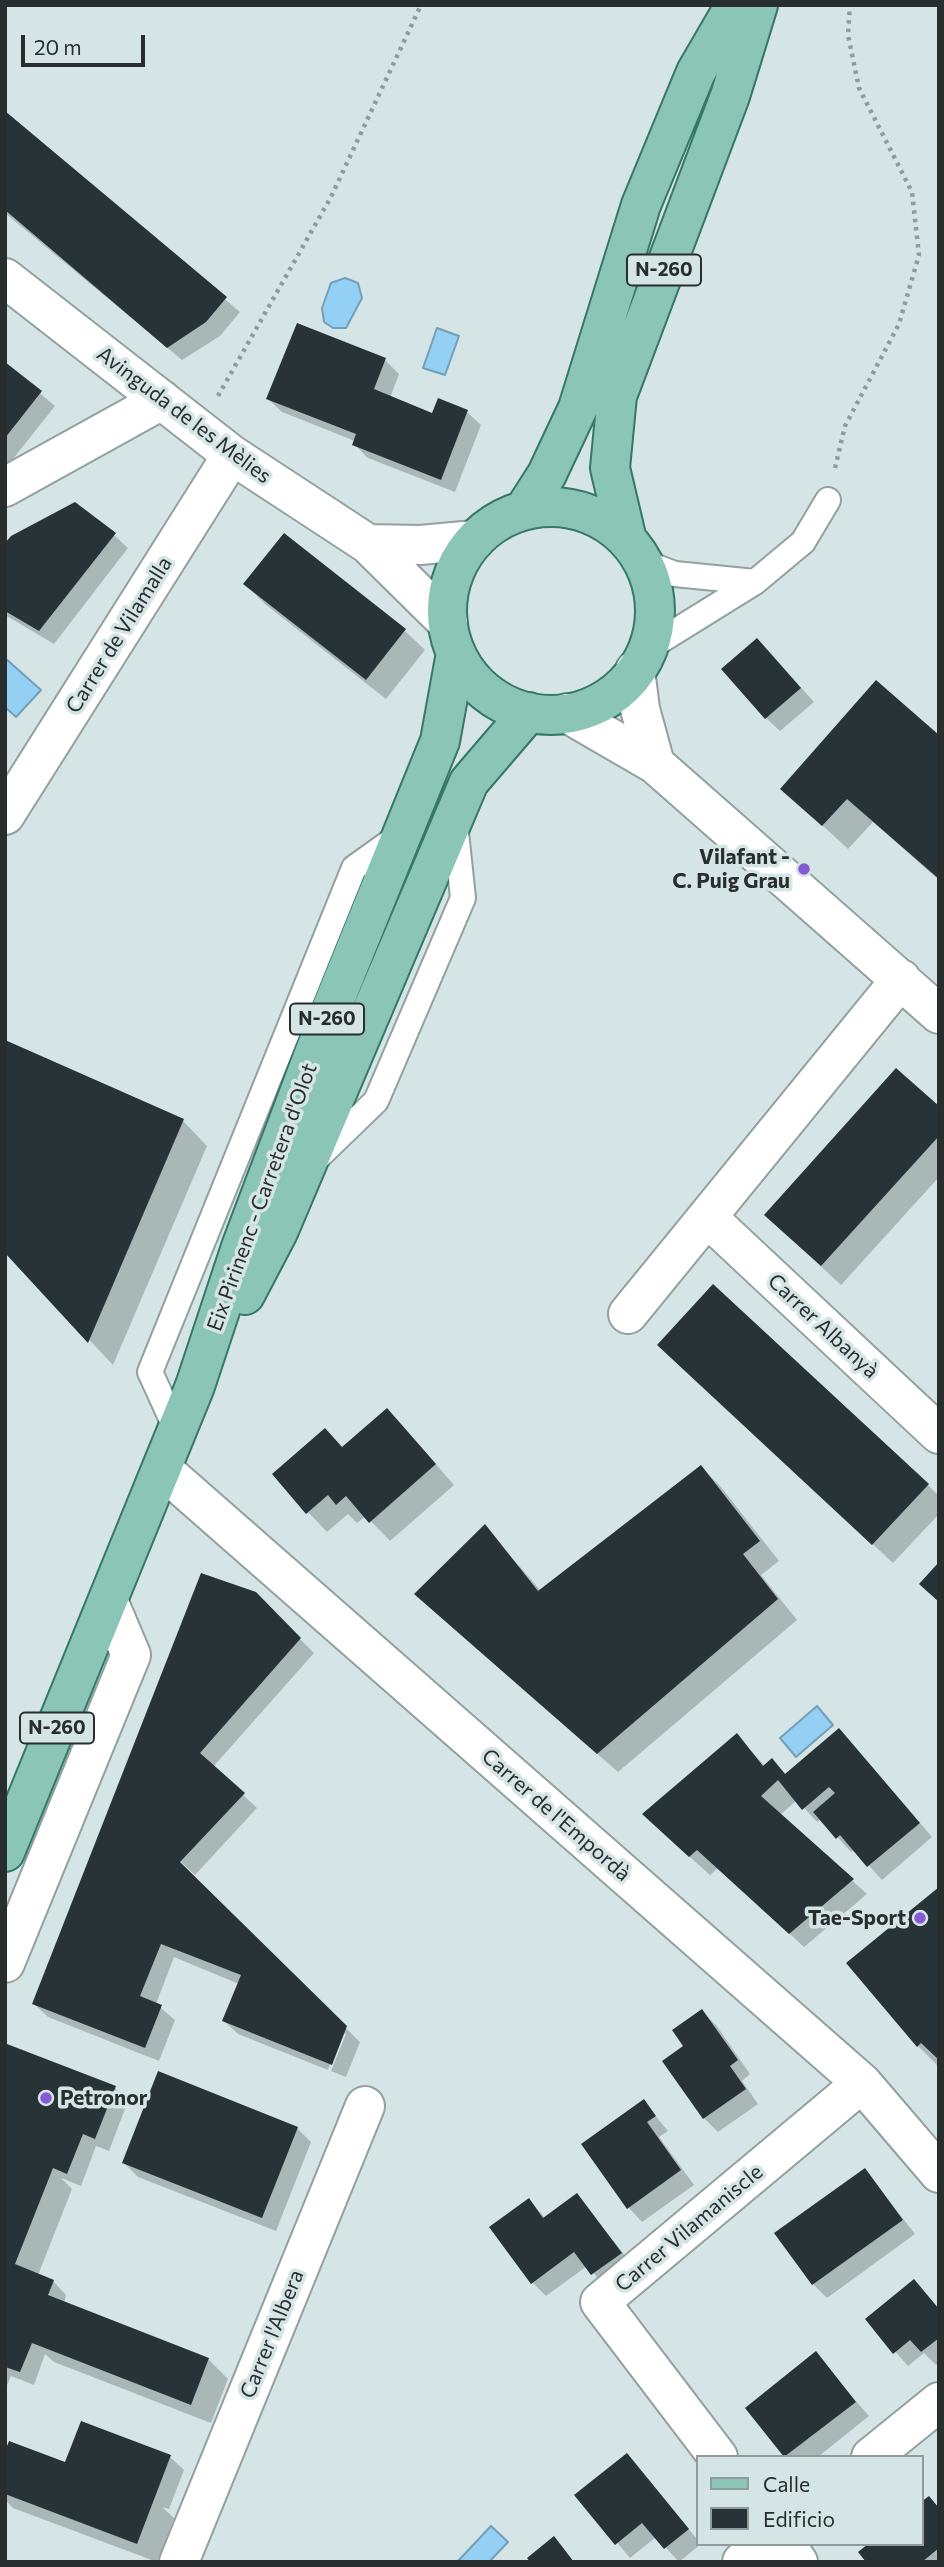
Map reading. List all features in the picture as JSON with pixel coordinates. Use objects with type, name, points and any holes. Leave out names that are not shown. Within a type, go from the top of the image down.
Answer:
[{"type":"main road","name":"N-260","points":[[524,510],[578,408],[640,205],[696,72],[735,5]]},
{"type":"main road","name":"N-260","points":[[641,659],[654,604],[610,468],[617,396],[726,108],[758,5]]},
{"type":"main road","name":"N-260","points":[[452,638],[450,584],[460,561],[475,540],[498,522],[524,510],[562,508],[580,511],[613,527],[635,551]]},
{"type":"main road","points":[[452,638],[468,674],[486,691],[506,704],[530,712],[567,713],[598,703],[625,683],[641,659]]},
{"type":"main road","name":"Eix Pirinenc - Carretera d'Olot","points":[[5,1852],[18,1797],[109,1603],[195,1386],[301,1086],[440,741],[452,638]]},
{"type":"main road","name":"Eix Pirinenc - Carretera d'Olot","points":[[195,1386],[278,1232],[469,782],[530,712]]},
{"type":"street","name":"Avinguda de les Mèlies","points":[[5,278],[232,455],[368,544],[452,638]]},
{"type":"street","points":[[5,487],[162,400]]},
{"type":"street","name":"Carrer de Vilamalla","points":[[5,815],[232,455]]},
{"type":"street","points":[[368,544],[420,545],[475,540]]},
{"type":"street","points":[[641,659],[640,709],[655,764]]},
{"type":"street","points":[[567,713],[655,764],[939,1014]]},
{"type":"street","points":[[628,1314],[901,979]]},
{"type":"street","name":"Carrer Albanyà","points":[[708,1218],[939,1434]]},
{"type":"street","name":"Carrer de l'Empordà","points":[[162,1469],[862,2083],[939,2173]]},
{"type":"street","points":[[5,1963],[131,1655],[109,1603]]},
{"type":"street","name":"Carrer Vilamaniscle","points":[[716,2455],[600,2302],[862,2083]]},
{"type":"street","name":"Carrer l'Albera","points":[[178,2562],[365,2106]]},
{"type":"street","points":[[873,2455],[939,2402]]},
{"type":"street","points":[[742,2562],[762,2546]]},
{"type":"street","points":[[786,2546],[798,2562]]},
{"type":"lane","points":[[641,659],[755,582],[803,542],[828,500]]},
{"type":"lane","points":[[635,551],[684,576],[755,582]]},
{"type":"lane","points":[[177,1431],[150,1372],[354,868],[403,832]]},
{"type":"path","points":[[199,429],[331,197],[421,5]]},
{"type":"path","points":[[828,500],[845,426],[899,324],[919,255],[912,192],[859,88],[848,35],[850,5]]},
{"type":"water","points":[[345,278],[358,283],[362,298],[346,328],[333,328],[324,322],[322,308],[331,283]]},
{"type":"water","points":[[437,328],[459,336],[445,375],[423,368]]},
{"type":"water","points":[[5,658],[41,690],[16,717],[5,707]]},
{"type":"water","points":[[817,1706],[833,1725],[796,1757],[780,1738]]},
{"type":"water","points":[[491,2526],[508,2542],[489,2562],[457,2562]]},
{"type":"building","points":[[5,111],[227,297],[206,322],[167,348],[5,210]]},
{"type":"building","points":[[297,323],[386,358],[374,389],[432,413],[438,398],[468,410],[441,480],[352,445],[356,434],[266,399]]},
{"type":"building","points":[[5,362],[42,391],[5,438]]},
{"type":"building","points":[[75,502],[116,533],[39,631],[5,611],[5,543],[11,536]]},
{"type":"building","points":[[284,533],[406,629],[366,680],[243,584]]},
{"type":"building","points":[[757,638],[801,688],[765,719],[721,669]]},
{"type":"building","points":[[876,680],[939,735],[939,879],[847,799],[822,826],[780,789]]},
{"type":"building","points":[[5,1040],[184,1119],[88,1343],[5,1253]]},
{"type":"building","points":[[896,1068],[939,1106],[939,1136],[821,1266],[764,1215]]},
{"type":"building","points":[[713,1284],[929,1484],[872,1545],[657,1345]]},
{"type":"building","points":[[387,1408],[436,1464],[369,1523],[346,1496],[336,1505],[328,1495],[306,1514],[272,1474],[325,1428],[342,1447]]},
{"type":"building","points":[[701,1465],[760,1541],[743,1554],[778,1599],[597,1754],[414,1594],[485,1524],[538,1591]]},
{"type":"building","points":[[939,1562],[939,1602],[919,1584]]},
{"type":"building","points":[[201,1573],[256,1592],[301,1638],[200,1753],[245,1793],[180,1862],[347,2026],[332,2065],[222,2021],[241,1975],[161,1944],[140,1996],[162,2005],[145,2048],[32,2004]]},
{"type":"building","points":[[839,1728],[920,1823],[867,1867],[840,1835],[836,1839],[813,1812],[835,1793],[829,1787],[802,1810],[778,1780],[761,1796],[854,1879],[789,1934],[697,1850],[689,1857],[642,1814],[737,1733],[763,1766],[772,1758],[785,1774]]},
{"type":"building","points":[[939,1887],[939,2060],[921,2043],[917,2047],[846,1963]]},
{"type":"building","points":[[702,2009],[738,2060],[730,2066],[746,2089],[703,2119],[662,2061],[683,2046],[672,2030]]},
{"type":"building","points":[[7,2044],[116,2086],[95,2139],[83,2134],[67,2174],[53,2168],[15,2264],[54,2280],[48,2295],[209,2358],[191,2405],[32,2343],[20,2372],[5,2367]]},
{"type":"building","points":[[158,2071],[298,2127],[262,2218],[122,2163]]},
{"type":"building","points":[[644,2099],[656,2116],[647,2122],[681,2170],[627,2209],[581,2144]]},
{"type":"building","points":[[865,2168],[903,2220],[812,2285],[774,2233]]},
{"type":"building","points":[[577,2193],[622,2253],[591,2275],[574,2252],[531,2284],[489,2227],[529,2198],[543,2218]]},
{"type":"building","points":[[914,2279],[939,2309],[939,2338],[921,2352],[910,2340],[893,2354],[865,2319]]},
{"type":"building","points":[[816,2351],[856,2402],[787,2455],[782,2455],[745,2408]]},
{"type":"building","points":[[81,2421],[171,2455],[137,2544],[5,2494],[5,2451],[9,2441],[65,2462]]},
{"type":"building","points":[[627,2453],[689,2529],[664,2549],[642,2523],[615,2545],[574,2495]]},
{"type":"building","points":[[929,2496],[939,2508],[939,2548],[922,2562],[866,2562],[858,2552],[866,2546],[923,2546],[923,2500]]},
{"type":"building","points":[[554,2536],[574,2562],[530,2562],[527,2558]]},
{"type":"place","name":"Vilafant - C. Puig Grau","points":[[804,869]]},
{"type":"place","name":"Tae-Sport","points":[[920,1918]]},
{"type":"place","name":"Petronor","points":[[46,2098]]}]
